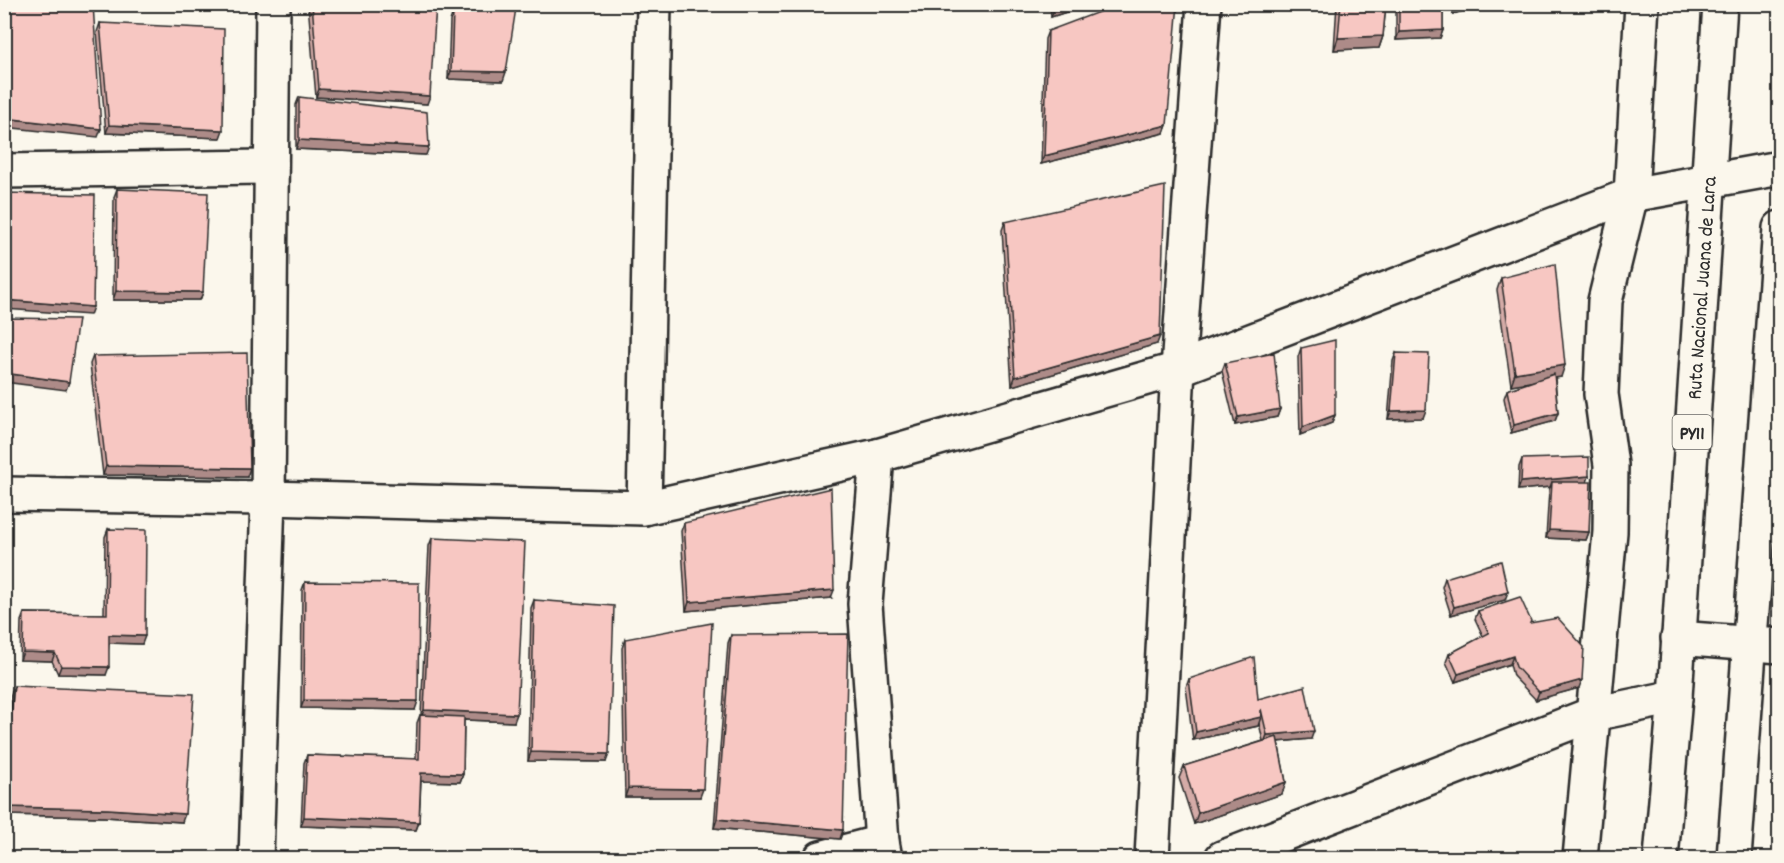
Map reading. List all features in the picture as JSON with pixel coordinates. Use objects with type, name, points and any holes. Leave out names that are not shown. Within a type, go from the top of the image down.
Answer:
[{"type":"main road","points":[[256,858],[268,498],[273,4]]},
{"type":"main road","points":[[644,508],[654,4]]},
{"type":"main road","points":[[1152,858],[1178,369],[1204,4]]},
{"type":"main road","points":[[1580,858],[1610,532],[1611,465],[1601,394],[1605,301],[1631,195],[1642,4]]},
{"type":"main road","name":"Ruta Nacional Juana de Lara","points":[[1661,858],[1675,697],[1720,4]]},
{"type":"main road","points":[[4,171],[270,167]]},
{"type":"main road","points":[[4,494],[644,508],[878,456],[1178,369],[1631,195],[1779,168]]},
{"type":"main road","points":[[1734,858],[1765,645],[1779,228]]},
{"type":"main road","points":[[821,858],[884,850],[865,604],[878,456]]},
{"type":"main road","points":[[1678,638],[1765,645]]},
{"type":"main road","points":[[1222,858],[1593,714],[1675,697]]},
{"type":"building","points":[[4,4],[93,4],[101,129],[4,118]]},
{"type":"building","points":[[312,4],[436,4],[430,96],[319,89]]},
{"type":"building","points":[[1053,4],[1067,4],[1054,9]]},
{"type":"building","points":[[1120,4],[1178,4],[1167,125],[1044,156],[1048,31]]},
{"type":"building","points":[[1341,4],[1386,4],[1383,36],[1338,38]]},
{"type":"building","points":[[1399,4],[1443,4],[1443,30],[1399,32]]},
{"type":"building","points":[[516,8],[506,72],[451,71],[453,12]]},
{"type":"building","points":[[100,23],[224,29],[223,130],[109,125]]},
{"type":"building","points":[[299,97],[427,112],[429,147],[299,140]]},
{"type":"building","points":[[1165,186],[1160,336],[1015,377],[1005,222]]},
{"type":"building","points":[[117,189],[208,193],[203,292],[116,291]]},
{"type":"building","points":[[4,193],[95,195],[93,307],[4,300]]},
{"type":"building","points":[[1555,264],[1565,365],[1515,373],[1501,278]]},
{"type":"building","points":[[4,318],[78,319],[69,382],[4,373]]},
{"type":"building","points":[[1335,340],[1335,415],[1303,427],[1301,348]]},
{"type":"building","points":[[247,353],[250,468],[106,466],[93,356]]},
{"type":"building","points":[[1274,353],[1280,409],[1238,417],[1225,363]]},
{"type":"building","points":[[1396,353],[1429,354],[1426,410],[1391,411]]},
{"type":"building","points":[[1554,374],[1558,413],[1514,425],[1507,390]]},
{"type":"building","points":[[1589,457],[1589,476],[1521,482],[1522,459]]},
{"type":"building","points":[[1552,482],[1591,482],[1589,532],[1549,530]]},
{"type":"building","points":[[831,488],[834,590],[689,602],[684,523]]},
{"type":"building","points":[[108,529],[146,530],[145,636],[109,635],[109,667],[61,666],[55,653],[23,652],[24,613],[107,614]]},
{"type":"building","points":[[432,538],[525,542],[517,714],[424,710]]},
{"type":"building","points":[[1501,561],[1508,592],[1454,607],[1445,578]]},
{"type":"building","points":[[305,582],[419,583],[418,701],[304,700]]},
{"type":"building","points":[[1520,597],[1530,623],[1558,618],[1584,647],[1582,680],[1539,692],[1516,667],[1513,656],[1458,674],[1449,654],[1489,633],[1478,611]]},
{"type":"building","points":[[534,600],[614,606],[609,754],[531,752]]},
{"type":"building","points":[[4,614],[9,615],[6,649],[4,649]]},
{"type":"building","points":[[712,623],[703,789],[628,788],[625,639]]},
{"type":"building","points":[[848,634],[843,830],[717,819],[731,635]]},
{"type":"building","points":[[1254,657],[1258,699],[1305,686],[1314,731],[1267,735],[1261,709],[1261,717],[1196,732],[1189,679]]},
{"type":"building","points":[[14,686],[194,694],[185,814],[108,809],[4,807],[4,785]]},
{"type":"building","points":[[420,715],[464,717],[463,774],[421,773],[419,822],[304,817],[307,755],[419,759]]},
{"type":"building","points":[[1277,737],[1286,782],[1198,813],[1184,766]]}]
